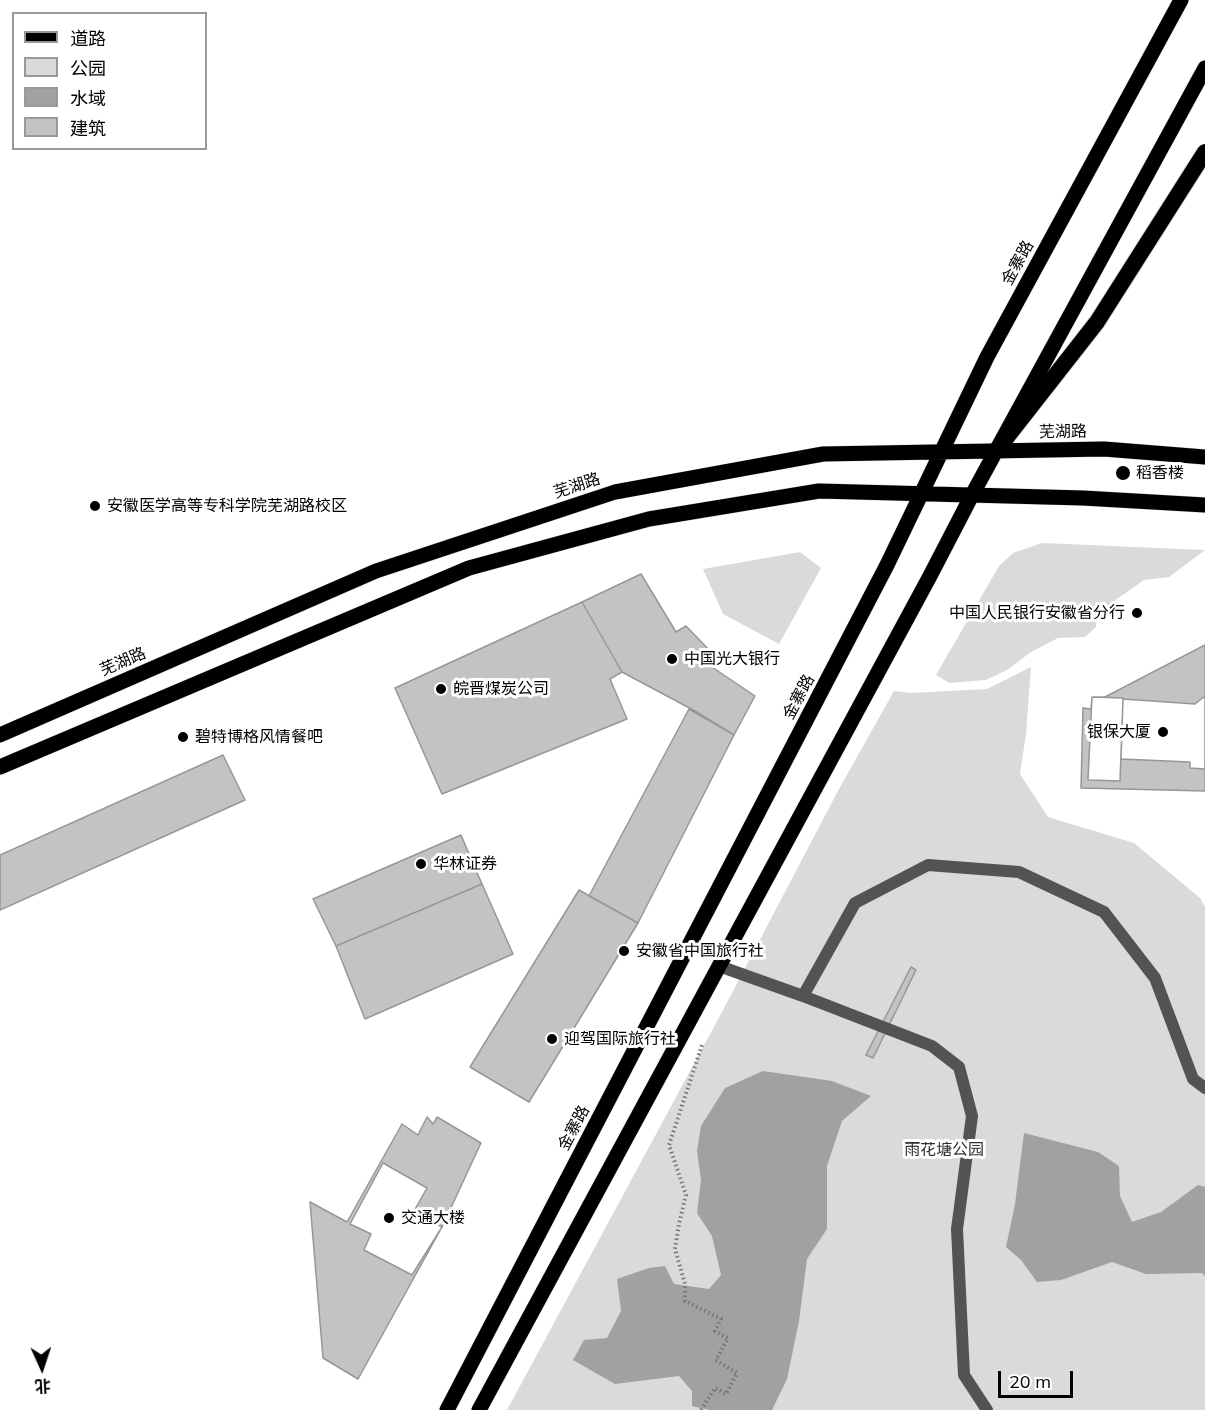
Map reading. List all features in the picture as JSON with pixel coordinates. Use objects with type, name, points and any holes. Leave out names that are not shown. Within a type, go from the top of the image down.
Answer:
[{"type":"highway","points":[[996,451],[1097,322],[1205,152]]},
{"type":"main road","name":"金寨路","points":[[447,1410],[887,566],[987,357],[1181,0]]},
{"type":"main road","points":[[479,1410],[1205,68]]},
{"type":"main road","name":"芜湖路","points":[[0,735],[376,571],[615,492],[824,454],[1104,449],[1205,457]]},
{"type":"main road","points":[[0,767],[469,568],[649,519],[819,491],[1083,498],[1205,505]]},
{"type":"street","points":[[803,996],[855,903],[927,865],[1019,872],[1104,912],[1155,978],[1193,1079],[1205,1088]]},
{"type":"street","points":[[719,966],[932,1046],[959,1067],[972,1116],[957,1229],[964,1375],[987,1410]]},
{"type":"path","points":[[702,1409],[715,1388],[726,1394],[737,1373],[716,1360],[728,1338],[715,1331],[721,1319],[685,1302],[685,1284],[675,1249],[687,1195],[669,1145],[704,1038]]},
{"type":"green space","points":[[1042,543],[1205,550],[1169,577],[1144,580],[1097,613],[1096,627],[1085,637],[1058,638],[1031,652],[1007,670],[986,680],[949,683],[936,675],[999,566],[1013,553]]},
{"type":"green space","points":[[800,552],[821,568],[779,644],[723,614],[703,569]]},
{"type":"green space","name":"雨花塘公园","points":[[1031,667],[1026,734],[1020,774],[1048,817],[1134,843],[1200,898],[1205,907],[1205,1410],[507,1410],[723,1010],[839,789],[894,691],[911,693],[987,689]]},
{"type":"water","points":[[763,1071],[832,1081],[871,1096],[842,1121],[827,1166],[827,1229],[807,1259],[799,1321],[787,1379],[772,1410],[709,1410],[692,1406],[692,1391],[679,1376],[615,1384],[573,1360],[584,1340],[607,1338],[621,1311],[617,1279],[649,1268],[665,1266],[674,1284],[709,1289],[721,1275],[712,1236],[697,1213],[701,1180],[697,1151],[701,1126],[725,1088]]},
{"type":"water","points":[[1024,1133],[1098,1152],[1119,1166],[1120,1196],[1132,1222],[1161,1212],[1198,1185],[1205,1187],[1205,1276],[1202,1273],[1146,1274],[1112,1262],[1061,1280],[1037,1282],[1021,1260],[1006,1247],[1015,1204]]},
{"type":"building","points":[[641,574],[676,632],[686,626],[715,656],[709,665],[755,696],[734,735],[622,672],[582,602]]},
{"type":"building","points":[[582,602],[622,672],[610,679],[627,719],[442,794],[395,688]]},
{"type":"building","points":[[1205,645],[1205,791],[1081,788],[1083,708],[1091,709],[1092,697],[1105,697]]},
{"type":"building","name":"银保大厦","points":[[1205,696],[1205,769],[1190,768],[1190,762],[1121,759],[1123,699],[1195,704]]},
{"type":"building","points":[[1092,697],[1123,698],[1120,781],[1088,780]]},
{"type":"building","points":[[689,709],[734,735],[638,923],[589,896]]},
{"type":"building","points":[[223,755],[245,800],[0,910],[0,855]]},
{"type":"building","points":[[461,835],[482,884],[336,946],[313,899]]},
{"type":"building","points":[[482,884],[513,954],[365,1019],[336,946]]},
{"type":"building","points":[[579,890],[638,923],[529,1102],[470,1067]]},
{"type":"building","points":[[911,967],[916,970],[873,1058],[866,1055]]},
{"type":"building","points":[[427,1117],[433,1124],[437,1117],[481,1143],[442,1227],[358,1379],[323,1358],[310,1202],[347,1222],[402,1124],[418,1135]]},
{"type":"building","name":"交通大楼","points":[[383,1163],[427,1188],[414,1211],[442,1227],[412,1275],[364,1250],[371,1234],[350,1224]]},
{"type":"place","name":"稻香楼","points":[[1123,473]]},
{"type":"place","name":"安徽医学高等专科学院芜湖路校区","points":[[95,506]]},
{"type":"place","name":"中国人民银行安徽省分行","points":[[1137,613]]},
{"type":"place","name":"中国光大银行","points":[[672,659]]},
{"type":"place","name":"皖晋煤炭公司","points":[[441,689]]},
{"type":"place","name":"银保大厦","points":[[1163,732]]},
{"type":"place","name":"碧特博格风情餐吧","points":[[183,737]]},
{"type":"place","name":"华林证券","points":[[421,864]]},
{"type":"place","name":"安徽省中国旅行社","points":[[624,951]]},
{"type":"place","name":"迎驾国际旅行社","points":[[552,1039]]},
{"type":"place","name":"交通大楼","points":[[389,1218]]}]
